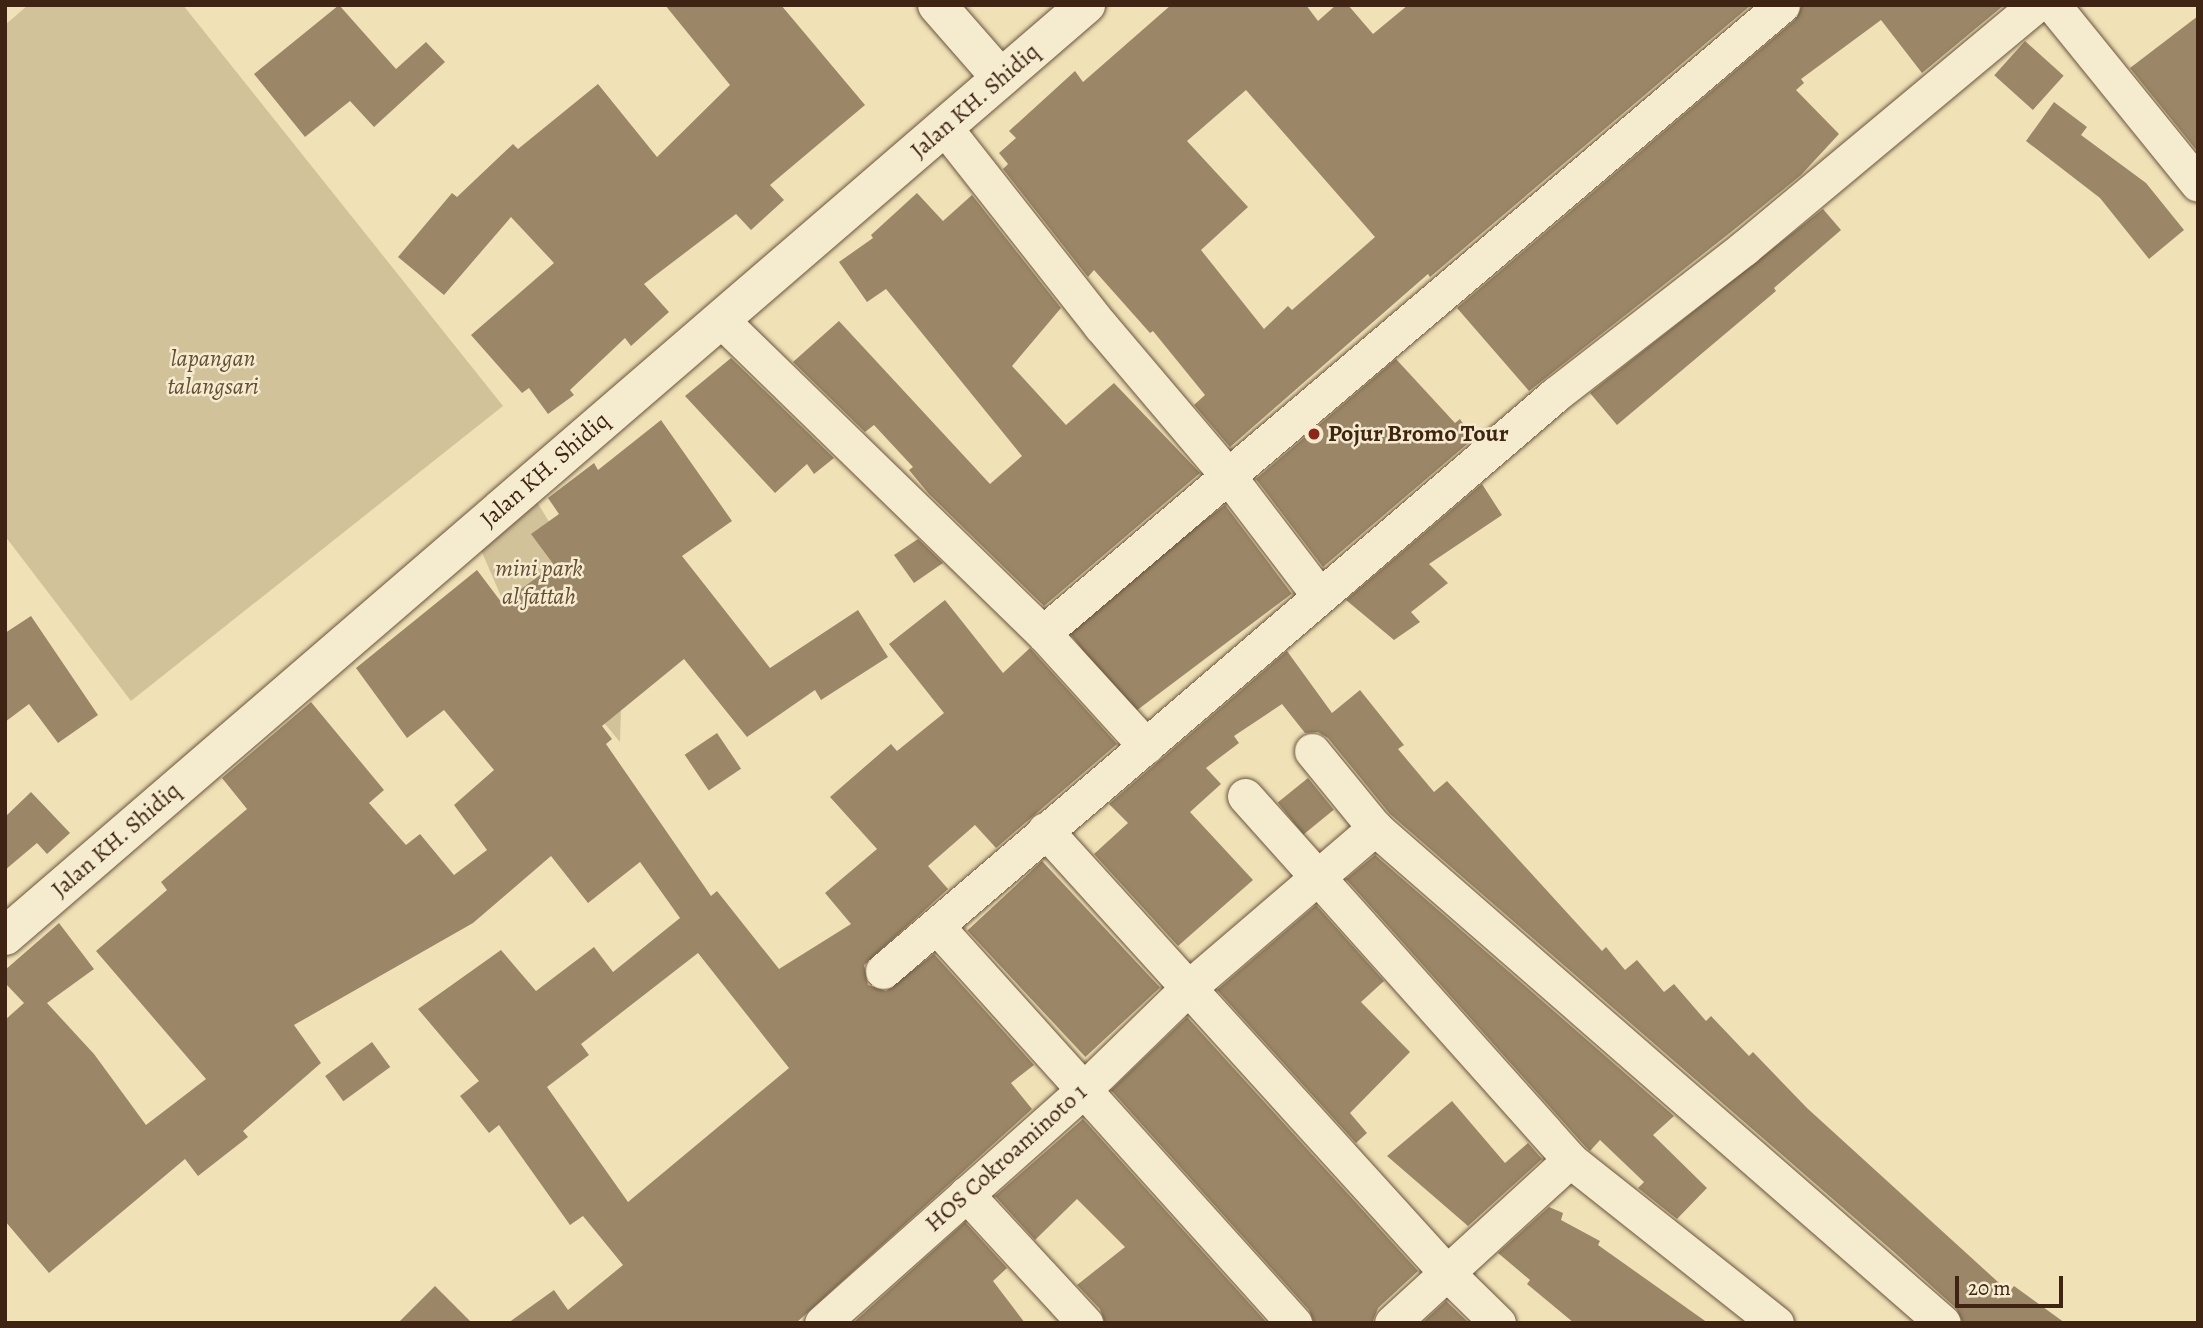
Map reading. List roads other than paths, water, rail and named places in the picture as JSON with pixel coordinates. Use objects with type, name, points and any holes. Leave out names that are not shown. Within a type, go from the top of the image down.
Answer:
[{"type":"main road","points":[[937,5],[1001,78]]},
{"type":"main road","name":"Jalan KH. Shidiq","points":[[5,936],[1086,5]]},
{"type":"street","points":[[1043,633],[1782,5]]},
{"type":"street","points":[[883,971],[937,928],[1045,830],[1146,746],[1318,594],[1556,394],[1744,248],[2036,5]]},
{"type":"street","points":[[2053,5],[2198,184]]},
{"type":"street","points":[[945,128],[1101,326],[1229,477],[1318,594]]},
{"type":"street","points":[[720,319],[1043,633],[1146,746]]},
{"type":"street","points":[[1312,751],[1375,828],[1943,1323]]},
{"type":"street","points":[[1245,796],[1570,1160],[1776,1323]]},
{"type":"street","name":"HOS Cokroaminoto 1","points":[[822,1323],[1082,1091],[1187,989],[1319,879],[1375,828]]},
{"type":"street","points":[[1045,830],[1448,1274],[1498,1323]]},
{"type":"street","points":[[937,928],[1294,1323]]},
{"type":"street","points":[[1392,1323],[1570,1160]]},
{"type":"street","points":[[966,1194],[1085,1323]]},
{"type":"place","name":"Pojur Bromo Tour","points":[[1314,434]]},
{"type":"park label","name":"lapangan talangsari","points":[[213,373]]},
{"type":"park label","name":"mini park al fattah","points":[[539,583]]}]
